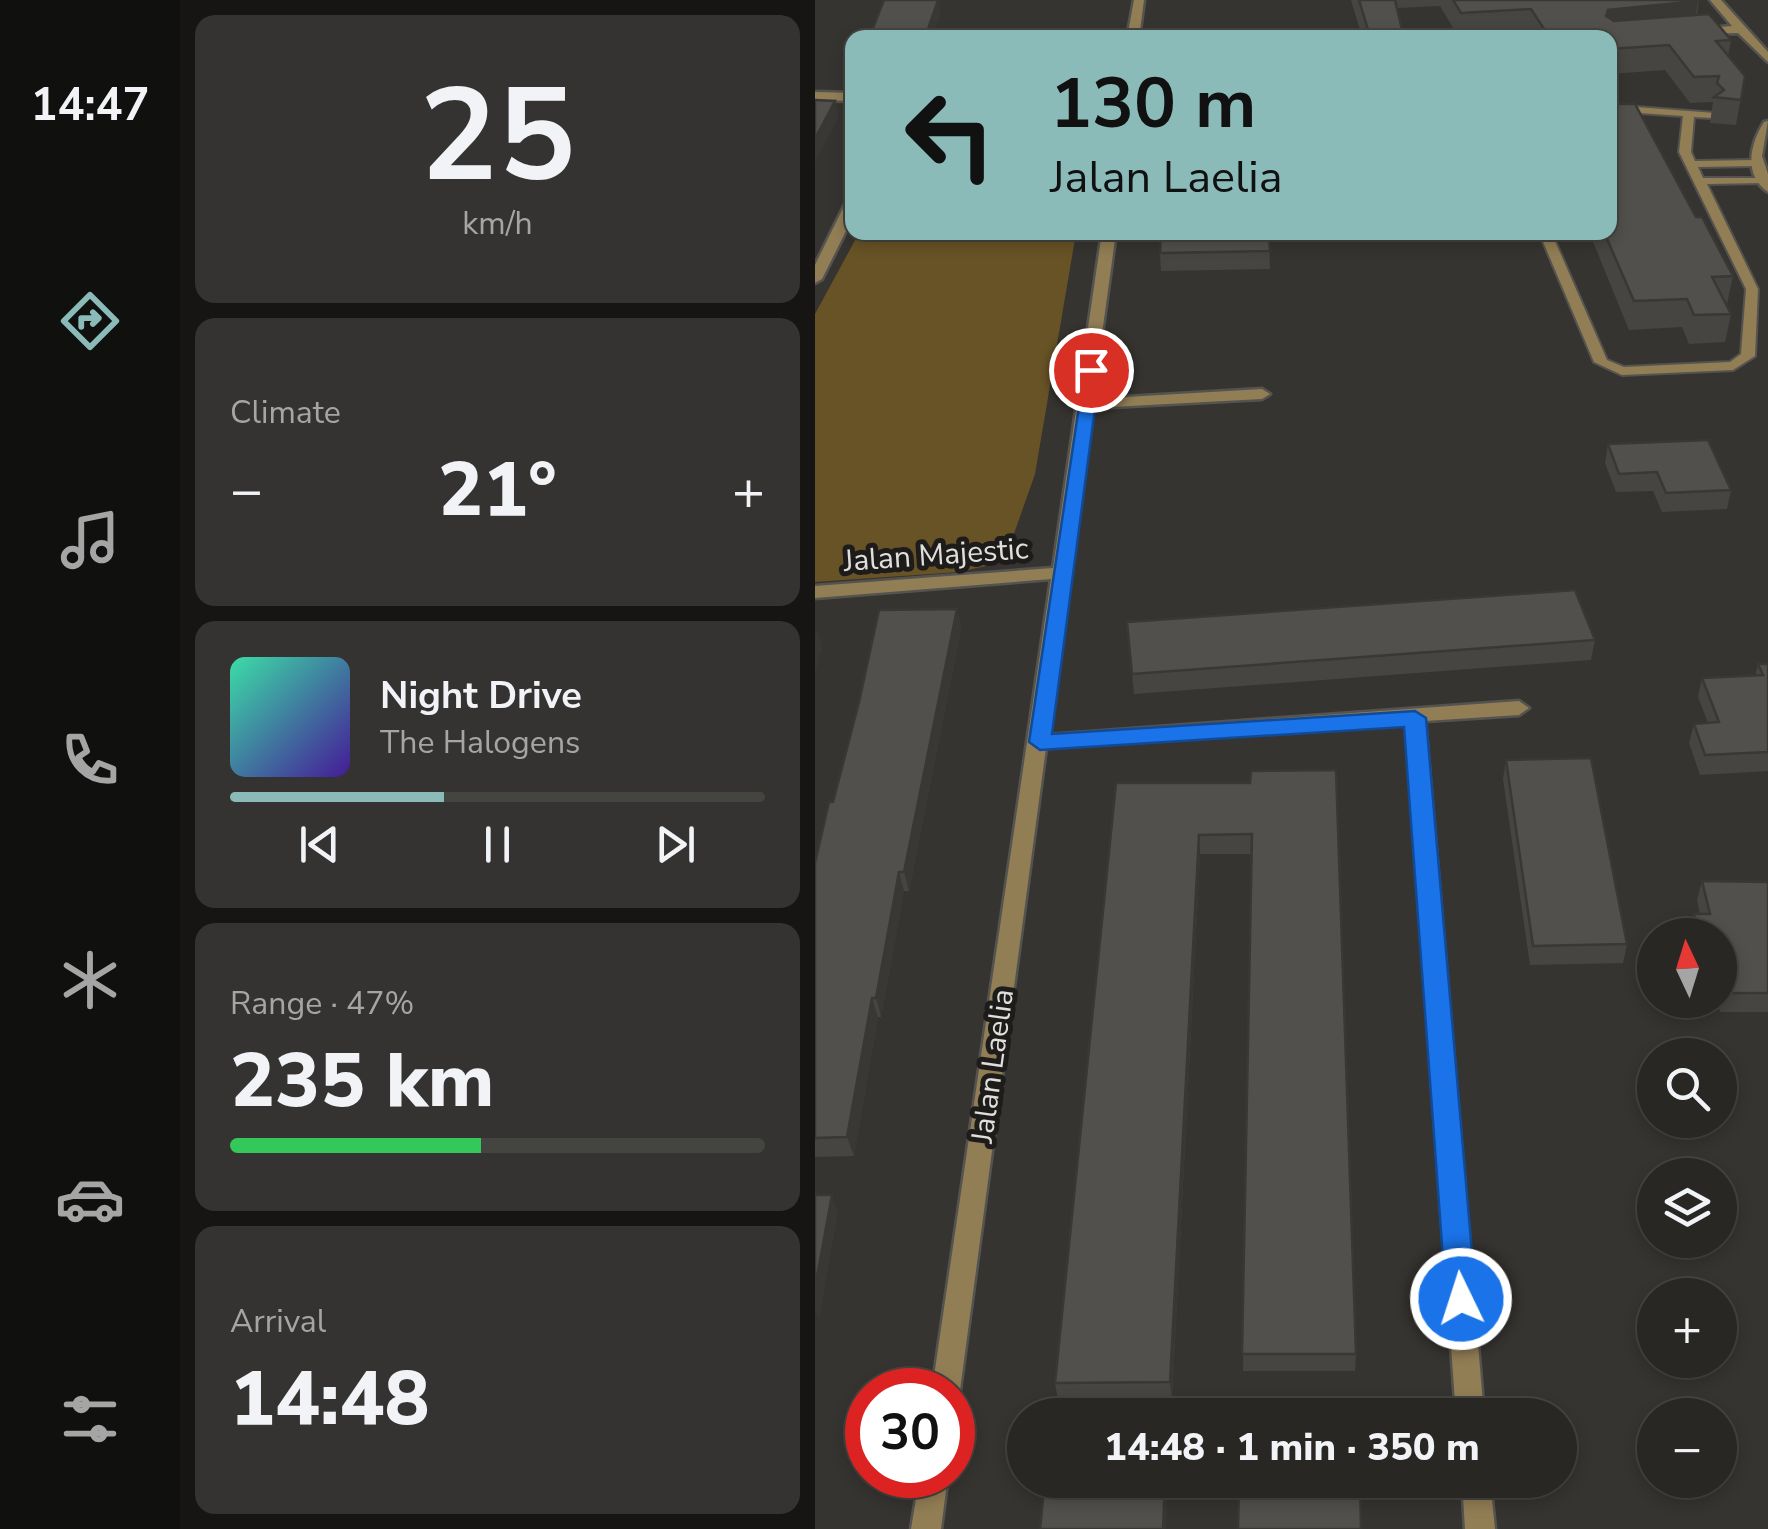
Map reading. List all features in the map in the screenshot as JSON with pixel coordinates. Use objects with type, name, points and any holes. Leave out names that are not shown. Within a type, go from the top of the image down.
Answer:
[{"type":"street","points":[[1134,30],[1139,0]]},
{"type":"street","points":[[1715,0],[1768,59]]},
{"type":"street","points":[[1685,33],[1741,29]]},
{"type":"street","points":[[815,96],[845,97]]},
{"type":"street","points":[[1766,184],[1756,163],[1754,147],[1768,125]]},
{"type":"street","points":[[815,279],[845,218]]},
{"type":"street","name":"Jalan Laelia","points":[[949,1368],[1108,240]]},
{"type":"street","points":[[1087,404],[1261,394]]},
{"type":"street","name":"Jalan Majestic","points":[[815,592],[1061,573]]},
{"type":"street","points":[[1040,742],[1519,708]]},
{"type":"street","points":[[1415,718],[1470,1398]]},
{"type":"street","points":[[926,1529],[931,1498]]},
{"type":"street","points":[[1477,1498],[1479,1529]]},
{"type":"lane","points":[[1617,108],[1711,116]]},
{"type":"lane","points":[[1548,240],[1601,362],[1622,371],[1733,366],[1748,356],[1752,288],[1685,152],[1689,113]]},
{"type":"lane","points":[[1692,164],[1756,163]]},
{"type":"lane","points":[[1700,181],[1766,184]]},
{"type":"shaded area","points":[[855,240],[1075,240],[1035,474],[1004,562],[959,572],[815,582],[815,314]]},
{"type":"building","points":[[884,0],[938,0],[928,30],[872,30]]},
{"type":"building","points":[[1359,0],[1395,0],[1402,30],[1368,30]]},
{"type":"building","points":[[1453,0],[1696,0],[1608,10],[1606,16],[1614,21],[1709,14],[1731,40],[1716,41],[1745,76],[1741,100],[1714,97],[1724,90],[1717,83],[1719,76],[1694,77],[1669,45],[1617,49],[1617,30],[1545,30],[1531,9],[1461,13]]},
{"type":"building","points":[[815,100],[835,101],[815,139]]},
{"type":"building","points":[[1617,104],[1635,104],[1733,276],[1712,277],[1731,314],[1694,315],[1687,299],[1634,301],[1607,240],[1617,240]]},
{"type":"building","points":[[1161,240],[1269,240],[1270,251],[1160,253]]},
{"type":"building","points":[[1708,440],[1731,490],[1666,493],[1657,472],[1619,474],[1608,444]]},
{"type":"building","points":[[1575,590],[1595,640],[1132,674],[1127,622]]},
{"type":"building","points":[[957,609],[904,872],[899,872],[876,998],[872,998],[847,1137],[815,1138],[815,863],[859,702],[879,610]]},
{"type":"building","points":[[1758,664],[1768,664],[1768,752],[1705,755],[1694,724],[1719,722],[1702,678],[1763,675]]},
{"type":"building","points":[[1591,758],[1627,944],[1533,946],[1506,760]]},
{"type":"building","points":[[1336,770],[1356,1354],[1242,1354],[1252,834],[1199,835],[1170,1382],[1055,1383],[1116,783],[1250,783],[1251,771]]},
{"type":"building","points":[[1702,881],[1768,882],[1768,993],[1737,993],[1737,918],[1695,918],[1694,914],[1710,914]]},
{"type":"building","points":[[815,1195],[832,1195],[815,1288]]},
{"type":"building","points":[[1043,1498],[1164,1498],[1163,1529],[1040,1529]]},
{"type":"building","points":[[1239,1498],[1360,1498],[1361,1529],[1238,1529]]},
{"type":"route","points":[[1091,370],[1040,742],[1415,718],[1461,1299]]}]
